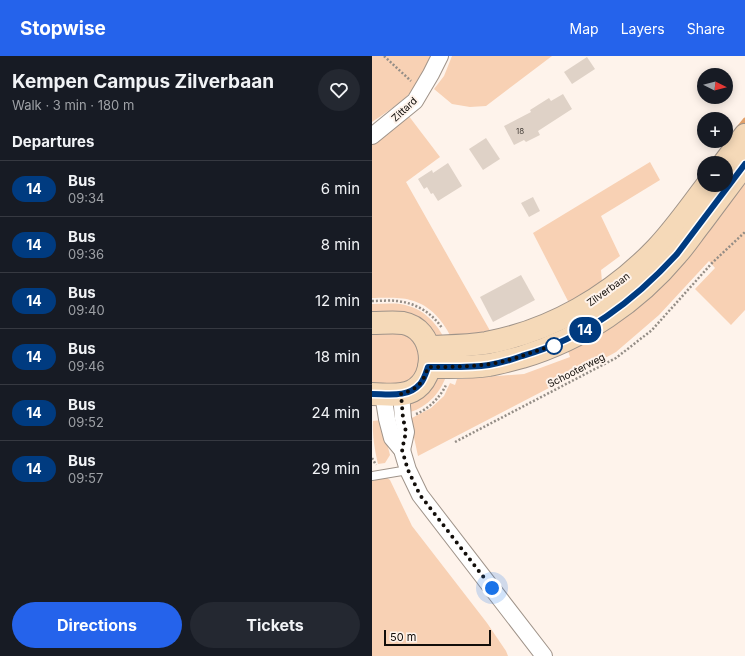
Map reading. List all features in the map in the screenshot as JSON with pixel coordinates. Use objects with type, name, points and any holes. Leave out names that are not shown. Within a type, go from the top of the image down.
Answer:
[{"type":"main road","points":[[729,156],[745,135]]},
{"type":"main road","name":"Zilverbaan","points":[[429,357],[470,367],[490,365],[554,346],[600,321],[623,305],[647,285],[672,260],[745,164]]},
{"type":"main road","name":"Zilverbaan","points":[[429,357],[468,345],[506,338],[548,324],[589,304],[625,278],[656,249],[702,192]]},
{"type":"main road","points":[[372,323],[403,323],[413,327],[420,332],[425,339],[429,357],[425,377],[420,385],[411,391],[385,394]]},
{"type":"street","name":"Zittard","points":[[372,136],[415,101],[440,56]]},
{"type":"street","points":[[385,394],[387,419],[392,438],[402,450],[408,470],[420,495],[544,656]]},
{"type":"lane","points":[[372,476],[408,470]]},
{"type":"path","points":[[384,56],[421,91]]},
{"type":"path","name":"Schooterweg","points":[[454,442],[616,358],[652,330],[712,263],[745,232]]},
{"type":"shaded area","points":[[372,56],[431,56],[423,76],[413,90],[386,113],[372,122]]},
{"type":"shaded area","points":[[452,56],[552,56],[486,106],[470,107],[452,104],[434,89],[444,76]]},
{"type":"shaded area","points":[[408,115],[440,157],[406,182],[493,336],[453,341],[436,315],[418,302],[406,299],[372,298],[372,140]]},
{"type":"shaded area","points":[[650,162],[660,180],[601,216],[620,256],[601,270],[602,282],[569,303],[533,233]]},
{"type":"shaded area","points":[[745,170],[745,310],[731,325],[695,289],[715,268],[709,261],[659,315],[616,352],[418,456],[410,419],[431,408],[444,396],[450,383],[455,385],[457,379],[524,374],[570,357],[568,351],[723,192],[733,192],[733,182]]},
{"type":"shaded area","points":[[372,304],[400,304],[416,309],[434,322],[447,343],[372,316]]},
{"type":"shaded area","points":[[399,332],[412,340],[416,345],[419,361],[416,372],[408,380],[400,384],[372,385],[372,333]]},
{"type":"shaded area","points":[[447,373],[438,392],[423,406],[410,412],[409,409],[412,401],[437,377]]},
{"type":"shaded area","points":[[381,420],[390,455],[385,463],[378,464],[374,443],[373,421]]},
{"type":"shaded area","points":[[386,477],[390,480],[412,526],[487,623],[508,656],[372,656],[372,481]]},
{"type":"building","points":[[587,57],[595,69],[572,84],[564,72]]},
{"type":"building","points":[[563,94],[572,109],[538,131],[540,135],[526,142],[524,140],[514,145],[504,126],[531,112],[530,110],[549,98],[551,101]]},
{"type":"building","points":[[486,138],[500,159],[483,170],[469,149]]},
{"type":"building","points":[[448,163],[462,186],[438,201],[427,187],[424,189],[418,179],[432,170],[433,173]]},
{"type":"building","points":[[533,197],[540,211],[529,217],[521,203]]},
{"type":"building","points":[[521,275],[535,300],[493,322],[480,297]]},
{"type":"waterway","points":[[737,130],[745,120]]},
{"type":"bus line","name":"14","points":[[372,394],[401,394],[411,391],[420,385],[425,377],[428,367],[470,367],[490,365],[554,346],[600,321],[623,305],[667,266],[745,164]]},
{"type":"route","points":[[492,588],[420,495],[408,470],[402,450],[406,432],[401,394],[411,391],[420,385],[425,377],[428,367],[470,367],[490,365],[554,346]]}]
